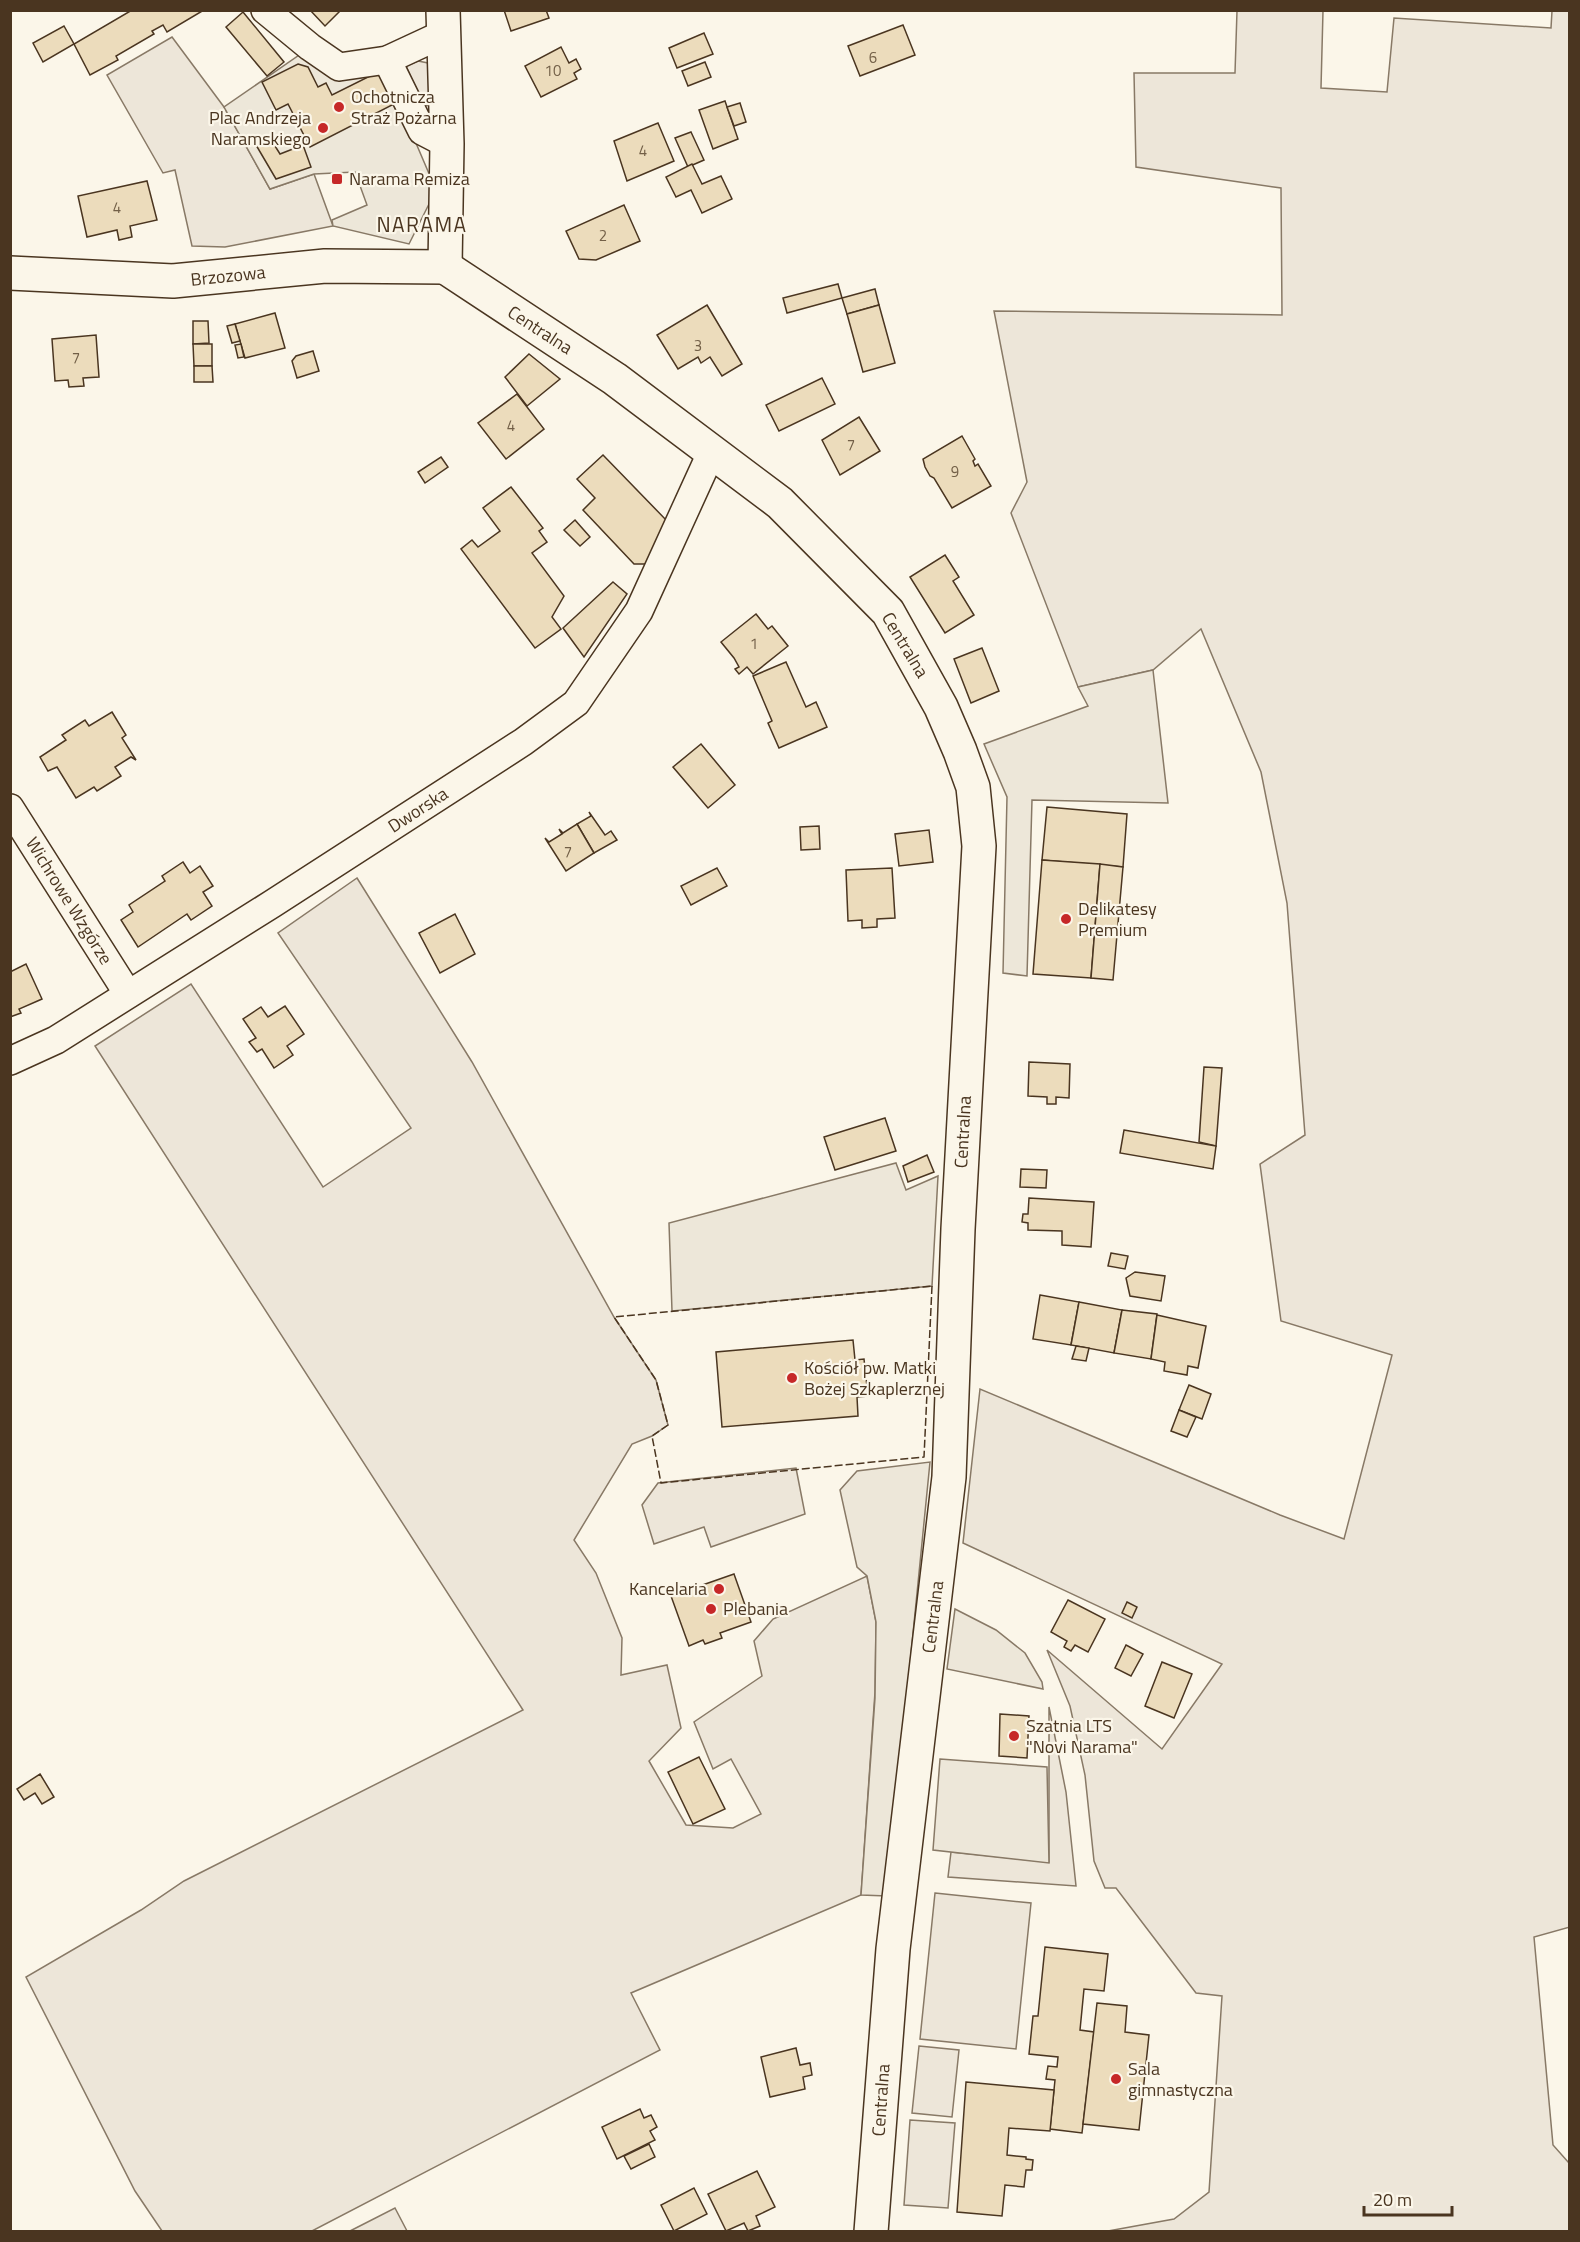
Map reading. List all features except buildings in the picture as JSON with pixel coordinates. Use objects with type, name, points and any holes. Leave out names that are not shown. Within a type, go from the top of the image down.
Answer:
[{"type":"street","points":[[265,10],[310,47],[339,67],[387,60],[443,22]]},
{"type":"street","points":[[443,22],[447,144],[445,267]]},
{"type":"street","points":[[387,60],[423,131],[447,144]]},
{"type":"street","name":"Brzozowa","points":[[10,273],[173,281],[325,266],[445,267]]},
{"type":"street","name":"Centralna","points":[[445,267],[615,379],[780,502],[888,612],[941,707],[973,787],[979,846],[958,1229],[949,1477],[892,1949],[871,2232]]},
{"type":"street","name":"Dworska","points":[[10,1061],[56,1040],[513,748],[576,704],[639,611],[712,451]]},
{"type":"street","name":"Wichrowe Wzgórze","points":[[10,808],[128,994]]},
{"type":"shaded area","points":[[1237,11],[1323,11],[1321,88],[1387,92],[1394,18],[1551,28],[1552,11],[1569,11],[1570,1927],[1534,1937],[1553,2145],[1569,2163],[1569,2231],[1108,2231],[1174,2219],[1209,2192],[1222,1996],[1196,1993],[1116,1888],[1105,1888],[1094,1861],[1085,1775],[1070,1706],[1047,1650],[1162,1749],[1222,1664],[963,1543],[980,1389],[1280,1515],[1344,1539],[1392,1355],[1281,1321],[1260,1164],[1305,1135],[1287,903],[1261,772],[1201,629],[1153,670],[1078,687],[1011,513],[1027,482],[994,311],[1282,315],[1281,188],[1136,167],[1134,73],[1235,73]]},
{"type":"shaded area","points":[[172,37],[224,107],[270,189],[314,174],[333,226],[225,247],[192,246],[175,170],[163,173],[107,75]]},
{"type":"shaded area","name":"Plac Andrzeja Naramskiego","points":[[305,51],[383,66],[436,190],[409,244],[333,226],[332,220],[367,205],[355,172],[314,174],[270,189],[224,107]]},
{"type":"shaded area","points":[[418,61],[428,63],[432,69],[431,106],[423,105],[406,66]]},
{"type":"shaded area","points":[[1153,670],[1168,803],[1032,800],[1027,976],[1003,973],[1007,797],[984,744],[1088,706],[1078,687]]},
{"type":"shaded area","points":[[357,878],[472,1062],[614,1317],[656,1380],[668,1425],[652,1436],[632,1444],[574,1540],[596,1573],[622,1638],[621,1675],[667,1665],[681,1728],[649,1761],[686,1825],[733,1828],[761,1814],[731,1759],[713,1769],[694,1722],[762,1676],[754,1641],[773,1619],[867,1576],[876,1622],[875,1692],[861,1895],[631,1993],[660,2050],[312,2231],[162,2231],[135,2191],[26,1977],[141,1910],[184,1881],[523,1710],[95,1046],[191,984],[323,1187],[411,1128],[278,933]]},
{"type":"shaded area","points":[[896,1163],[906,1190],[938,1176],[932,1286],[672,1311],[669,1223]]},
{"type":"shaded area","points":[[930,1462],[887,1896],[861,1895],[875,1698],[876,1622],[867,1576],[857,1567],[840,1490],[857,1471]]},
{"type":"shaded area","points":[[796,1468],[805,1514],[711,1547],[704,1527],[654,1544],[642,1505],[658,1483]]},
{"type":"shaded area","points":[[955,1609],[996,1630],[1025,1653],[1042,1682],[1043,1689],[947,1669]]},
{"type":"shaded area","points":[[1049,1707],[1066,1792],[1076,1886],[948,1877],[951,1852],[1049,1862]]},
{"type":"shaded area","points":[[940,1759],[1047,1767],[1049,1863],[933,1850]]},
{"type":"shaded area","points":[[935,1893],[1031,1903],[1016,2049],[920,2039]]},
{"type":"shaded area","points":[[919,2046],[959,2050],[952,2117],[912,2113]]},
{"type":"shaded area","points":[[910,2120],[955,2123],[948,2208],[904,2205]]},
{"type":"shaded area","points":[[395,2208],[407,2231],[350,2231]]},
{"type":"fence","points":[[932,1286],[924,1457],[661,1483],[652,1436],[668,1425],[656,1380],[614,1317],[932,1286]]},
{"type":"place","name":"Ochotnicza Straż Pożarna","points":[[339,107]]},
{"type":"place","name":"Plac Andrzeja Naramskiego","points":[[323,128]]},
{"type":"place","name":"Narama Remiza","points":[[337,179]]},
{"type":"place","name":"Delikatesy Premium","points":[[1066,919]]},
{"type":"place","name":"Kościół pw. Matki Bożej Szkaplerznej","points":[[792,1378]]},
{"type":"place","name":"Kancelaria","points":[[719,1589]]},
{"type":"place","name":"Plebania","points":[[711,1609]]},
{"type":"place","name":"Szatnia LTS \"Novi Narama\"","points":[[1014,1736]]},
{"type":"place","name":"Sala gimnastyczna","points":[[1116,2079]]},
{"type":"district","name":"NARAMA","points":[[422,225]]}]
